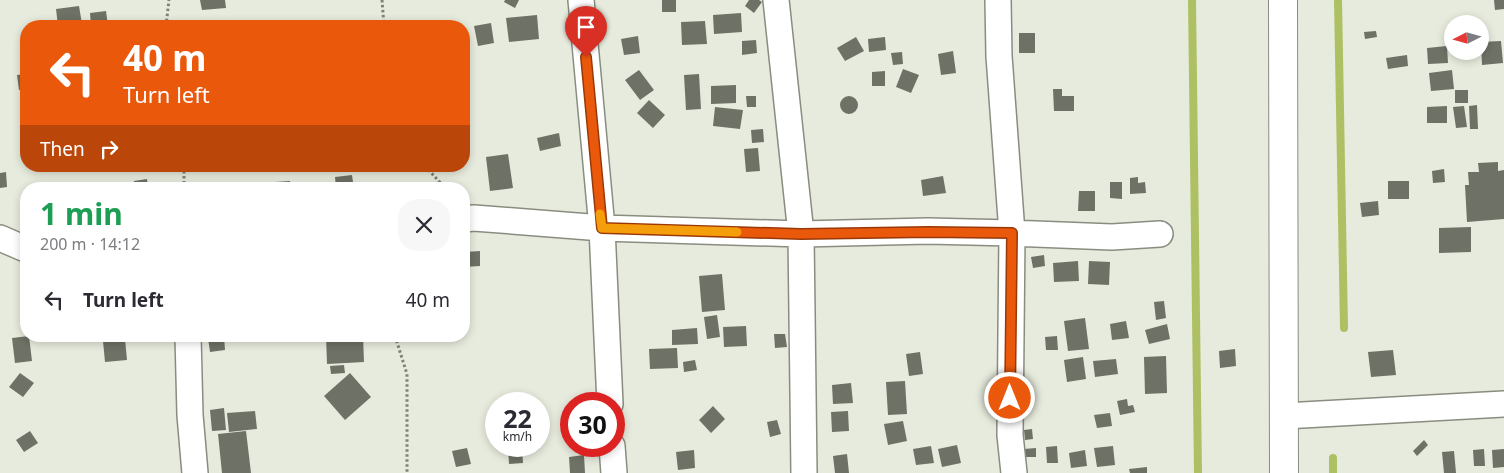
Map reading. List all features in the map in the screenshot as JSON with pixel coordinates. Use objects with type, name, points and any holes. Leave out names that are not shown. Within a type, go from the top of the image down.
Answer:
[{"type":"street","points":[[580,0],[602,228],[609,392]]},
{"type":"street","points":[[776,0],[801,234],[804,473]]},
{"type":"street","points":[[998,0],[999,56],[1012,233],[1010,435],[1014,473]]},
{"type":"street","points":[[1283,0],[1284,473]]},
{"type":"street","points":[[470,218],[602,228],[801,234],[928,232],[1112,237],[1160,234]]},
{"type":"street","points":[[0,238],[20,246]]},
{"type":"street","points":[[188,342],[190,415],[195,473]]},
{"type":"street","points":[[1284,416],[1504,404]]},
{"type":"street","points":[[613,457],[614,473]]},
{"type":"path","points":[[167,20],[169,0]]},
{"type":"path","points":[[382,0],[384,20]]},
{"type":"path","points":[[430,172],[440,182]]},
{"type":"path","points":[[397,342],[407,374],[407,473]]},
{"type":"building","points":[[200,0],[225,0],[226,8],[202,10]]},
{"type":"building","points":[[505,0],[519,0],[515,8],[504,2]]},
{"type":"building","points":[[662,0],[676,0],[676,12],[662,12]]},
{"type":"building","points":[[749,0],[759,0],[762,2],[754,13],[745,6]]},
{"type":"building","points":[[1494,0],[1504,0],[1504,9],[1495,10]]},
{"type":"building","points":[[79,6],[81,20],[57,20],[56,9]]},
{"type":"building","points":[[106,11],[107,20],[91,20],[90,13]]},
{"type":"building","points":[[741,13],[742,32],[714,34],[713,15]]},
{"type":"building","points":[[537,15],[539,39],[509,42],[506,18]]},
{"type":"building","points":[[705,21],[707,44],[682,45],[681,22]]},
{"type":"building","points":[[491,23],[494,43],[478,46],[474,26]]},
{"type":"building","points":[[1376,31],[1377,37],[1365,39],[1364,32]]},
{"type":"building","points":[[1019,33],[1035,33],[1035,53],[1019,53]]},
{"type":"building","points":[[638,36],[640,53],[624,55],[621,39]]},
{"type":"building","points":[[856,37],[864,51],[845,61],[837,48]]},
{"type":"building","points":[[885,37],[886,50],[869,52],[868,39]]},
{"type":"building","points":[[756,40],[757,53],[742,55],[742,41]]},
{"type":"building","points":[[1501,41],[1503,63],[1482,65],[1482,60],[1489,60],[1489,42]]},
{"type":"building","points":[[1444,46],[1444,60],[1448,60],[1448,63],[1428,64],[1427,48]]},
{"type":"building","points":[[953,51],[956,73],[941,75],[938,54]]},
{"type":"building","points":[[902,52],[903,64],[893,65],[891,53]]},
{"type":"building","points":[[1407,55],[1408,66],[1388,69],[1386,58]]},
{"type":"building","points":[[903,69],[919,75],[911,93],[896,87]]},
{"type":"building","points":[[639,70],[654,90],[640,100],[625,80]]},
{"type":"building","points":[[1452,70],[1454,89],[1431,91],[1429,73]]},
{"type":"building","points":[[885,71],[885,86],[872,86],[872,72]]},
{"type":"building","points":[[699,74],[701,109],[686,110],[684,75]]},
{"type":"building","points":[[17,75],[20,75],[20,90],[19,90]]},
{"type":"building","points":[[736,85],[736,103],[711,104],[711,86]]},
{"type":"building","points":[[1053,89],[1062,89],[1062,96],[1074,96],[1074,111],[1054,111]]},
{"type":"building","points":[[1455,90],[1468,90],[1468,103],[1455,103]]},
{"type":"building","points":[[746,96],[756,96],[756,107],[747,107]]},
{"type":"building","points":[[845,96],[853,96],[858,101],[856,112],[845,114],[840,109],[840,101]]},
{"type":"building","points":[[649,100],[665,115],[653,128],[637,113]]},
{"type":"building","points":[[1477,105],[1478,129],[1470,129],[1469,106]]},
{"type":"building","points":[[1447,106],[1447,123],[1427,123],[1427,107]]},
{"type":"building","points":[[1464,106],[1467,127],[1456,128],[1453,107]]},
{"type":"building","points":[[715,107],[743,110],[740,129],[713,126]]},
{"type":"building","points":[[763,129],[764,142],[752,143],[751,130]]},
{"type":"building","points":[[559,133],[561,146],[540,151],[537,138]]},
{"type":"building","points":[[758,148],[760,171],[746,172],[744,149]]},
{"type":"building","points":[[508,154],[513,188],[490,191],[486,157]]},
{"type":"building","points":[[1498,162],[1498,171],[1504,170],[1504,219],[1467,222],[1465,185],[1469,185],[1468,172],[1479,172],[1478,163]]},
{"type":"building","points":[[1444,169],[1445,182],[1433,183],[1432,171]]},
{"type":"building","points":[[6,172],[7,187],[0,188],[0,173]]},
{"type":"building","points":[[352,175],[353,182],[335,182],[335,177]]},
{"type":"building","points":[[943,176],[946,193],[923,196],[921,180]]},
{"type":"building","points":[[1138,177],[1138,183],[1145,182],[1146,193],[1130,194],[1130,178]]},
{"type":"building","points":[[147,179],[147,182],[134,182]]},
{"type":"building","points":[[1388,181],[1409,181],[1409,199],[1388,199]]},
{"type":"building","points":[[1110,182],[1122,182],[1122,199],[1110,198]]},
{"type":"building","points":[[1079,191],[1095,191],[1095,211],[1078,211]]},
{"type":"building","points":[[1378,201],[1379,215],[1362,217],[1360,203]]},
{"type":"building","points":[[1471,227],[1471,252],[1439,253],[1439,228]]},
{"type":"building","points":[[480,251],[480,266],[470,267],[470,252]]},
{"type":"building","points":[[1044,255],[1045,266],[1033,268],[1031,257]]},
{"type":"building","points":[[1078,261],[1079,281],[1054,282],[1053,263]]},
{"type":"building","points":[[1089,261],[1110,262],[1109,285],[1088,284]]},
{"type":"building","points":[[722,274],[725,310],[702,312],[699,276]]},
{"type":"building","points":[[1164,301],[1166,318],[1156,320],[1154,302]]},
{"type":"building","points":[[717,315],[720,337],[707,339],[704,317]]},
{"type":"building","points":[[1085,318],[1089,349],[1068,351],[1064,321]]},
{"type":"building","points":[[1126,321],[1129,338],[1112,340],[1110,324]]},
{"type":"building","points":[[1167,324],[1170,339],[1149,344],[1145,330]]},
{"type":"building","points":[[746,326],[747,346],[724,347],[723,327]]},
{"type":"building","points":[[697,328],[698,344],[672,345],[672,330]]},
{"type":"building","points":[[774,334],[785,334],[787,347],[775,348]]},
{"type":"building","points":[[1057,336],[1058,350],[1046,350],[1045,337]]},
{"type":"building","points":[[20,337],[20,342],[30,342],[32,361],[15,363],[12,338]]},
{"type":"building","points":[[103,342],[125,342],[127,360],[105,362]]},
{"type":"building","points":[[209,342],[224,342],[225,350],[210,352]]},
{"type":"building","points":[[326,342],[363,342],[364,362],[327,364]]},
{"type":"building","points":[[677,348],[678,368],[650,369],[649,349]]},
{"type":"building","points":[[1235,349],[1236,366],[1220,368],[1219,351]]},
{"type":"building","points":[[1393,350],[1396,375],[1371,377],[1368,352]]},
{"type":"building","points":[[920,352],[923,374],[909,376],[906,354]]},
{"type":"building","points":[[1166,356],[1167,393],[1145,394],[1144,357]]},
{"type":"building","points":[[1083,357],[1086,379],[1067,382],[1064,360]]},
{"type":"building","points":[[1116,359],[1118,374],[1095,377],[1093,361]]},
{"type":"building","points":[[695,360],[697,370],[684,372],[683,362]]},
{"type":"building","points":[[344,365],[345,373],[331,374],[330,366]]},
{"type":"building","points":[[20,373],[34,383],[23,397],[9,387]]},
{"type":"building","points":[[350,373],[371,397],[345,420],[324,396]]},
{"type":"building","points":[[905,381],[907,414],[888,415],[886,382]]},
{"type":"building","points":[[851,383],[853,403],[833,404],[832,385]]},
{"type":"building","points":[[1127,399],[1128,406],[1133,405],[1135,412],[1120,415],[1117,401]]},
{"type":"building","points":[[713,406],[725,419],[711,433],[699,420]]},
{"type":"building","points":[[224,408],[226,430],[212,431],[210,410]]},
{"type":"building","points":[[255,411],[257,429],[229,432],[227,413]]},
{"type":"building","points":[[848,411],[849,431],[832,432],[831,412]]},
{"type":"building","points":[[1110,413],[1112,426],[1097,428],[1094,415]]},
{"type":"building","points":[[777,420],[781,434],[770,437],[767,422]]},
{"type":"building","points":[[903,421],[907,441],[888,445],[884,424]]},
{"type":"building","points":[[1032,429],[1033,439],[1025,440],[1024,430]]},
{"type":"building","points":[[30,431],[38,443],[24,452],[16,440]]},
{"type":"building","points":[[246,431],[251,473],[222,473],[218,434]]},
{"type":"building","points":[[1424,440],[1428,445],[1417,456],[1413,451]]},
{"type":"building","points":[[957,445],[961,463],[942,467],[938,449]]},
{"type":"building","points":[[931,446],[934,463],[916,465],[913,449]]},
{"type":"building","points":[[1057,446],[1058,463],[1047,463],[1046,447]]},
{"type":"building","points":[[1113,446],[1115,465],[1097,467],[1094,448]]},
{"type":"building","points":[[467,448],[471,464],[456,467],[452,451]]},
{"type":"building","points":[[1036,448],[1036,457],[1025,457],[1024,449]]},
{"type":"building","points":[[1484,449],[1485,466],[1474,466],[1473,450]]},
{"type":"building","points":[[1504,449],[1504,467],[1493,468],[1492,450]]},
{"type":"building","points":[[694,450],[695,468],[678,470],[676,452]]},
{"type":"building","points":[[1085,450],[1087,466],[1071,468],[1069,453]]},
{"type":"building","points":[[1454,451],[1456,473],[1444,473],[1442,452]]},
{"type":"building","points":[[847,454],[849,473],[835,473],[833,456]]},
{"type":"building","points":[[509,457],[523,457],[523,463],[509,464]]},
{"type":"building","points":[[569,457],[584,457],[585,473],[570,473]]},
{"type":"building","points":[[1147,467],[1147,473],[1130,473],[1129,469]]},
{"type":"waterway","points":[[1192,0],[1198,473]]},
{"type":"waterway","points":[[1338,0],[1344,328]]},
{"type":"waterway","points":[[1333,458],[1333,473]]},
{"type":"slow traffic","points":[[600,214],[602,228],[737,232]]},
{"type":"route","points":[[586,57],[602,228],[801,234],[1012,233],[1010,398]]}]
